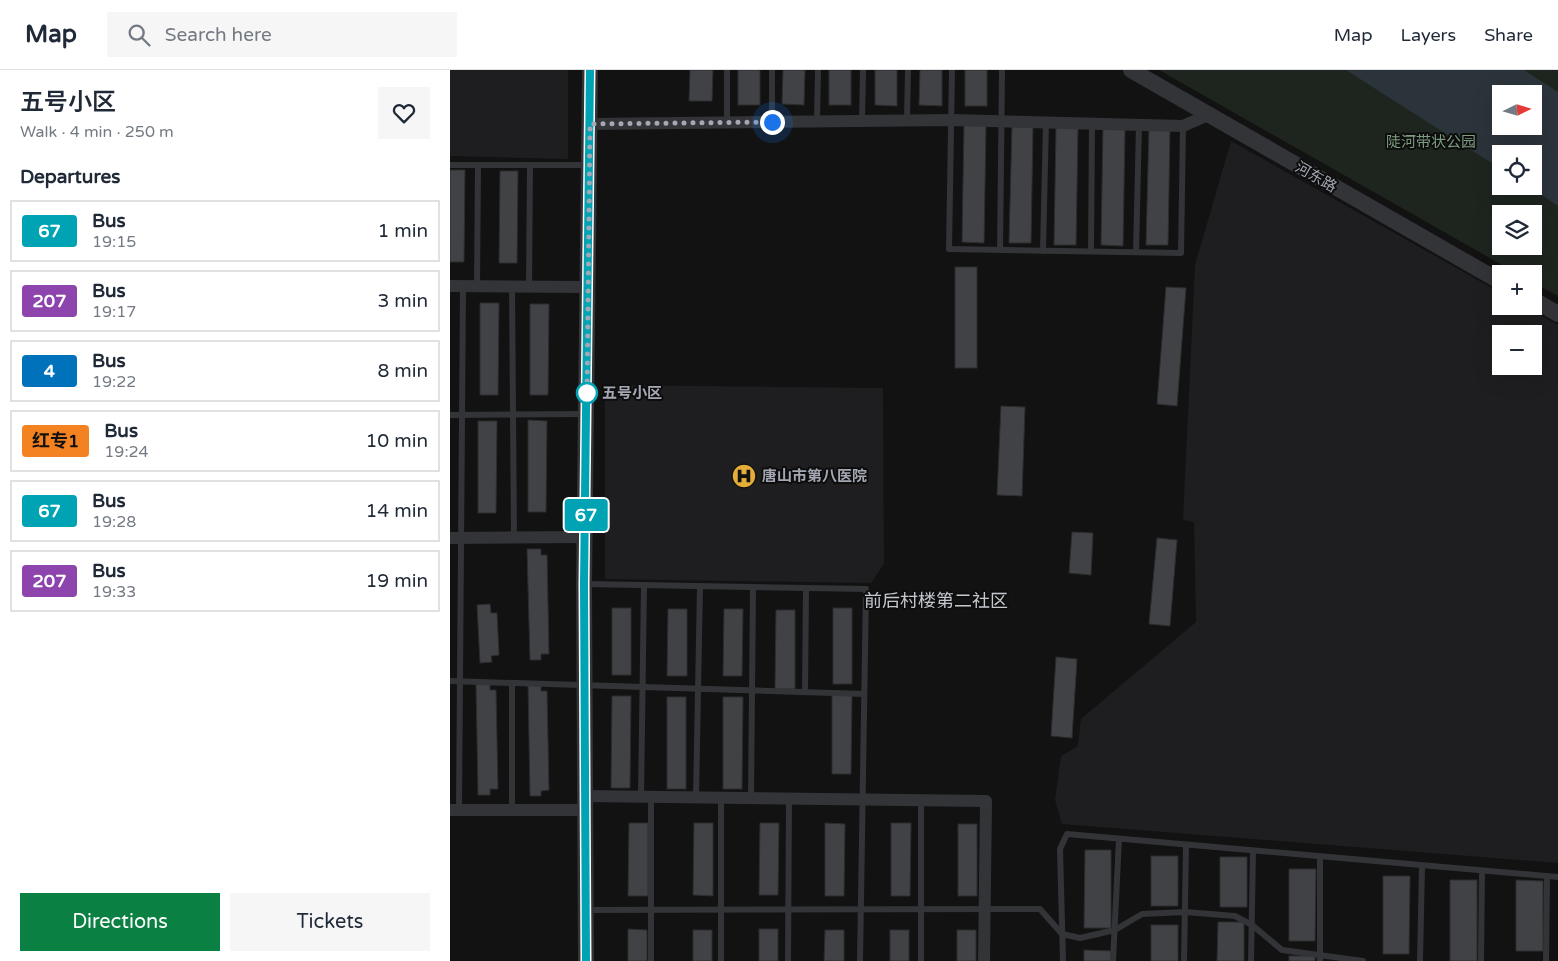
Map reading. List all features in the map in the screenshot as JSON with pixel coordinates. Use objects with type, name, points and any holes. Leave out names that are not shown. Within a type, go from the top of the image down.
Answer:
[{"type":"street","points":[[586,961],[584,584],[590,70]]},
{"type":"street","name":"河东路","points":[[1131,70],[1492,277]]},
{"type":"street","points":[[590,124],[952,120],[1183,126],[1208,115]]},
{"type":"street","points":[[456,286],[588,287]]},
{"type":"street","points":[[1542,305],[1558,314]]},
{"type":"street","points":[[456,538],[586,537]]},
{"type":"street","points":[[454,810],[512,810],[646,797],[986,801],[984,961]]},
{"type":"lane","points":[[727,70],[727,122]]},
{"type":"lane","points":[[772,70],[772,122]]},
{"type":"lane","points":[[817,122],[818,70]]},
{"type":"lane","points":[[862,121],[863,70]]},
{"type":"lane","points":[[907,120],[908,70]]},
{"type":"lane","points":[[952,70],[950,250],[1181,253],[1183,126]]},
{"type":"lane","points":[[1000,250],[1002,70]]},
{"type":"lane","points":[[1043,251],[1046,122]]},
{"type":"lane","points":[[1091,251],[1092,124]]},
{"type":"lane","points":[[1136,252],[1139,125]]},
{"type":"lane","points":[[450,165],[590,165]]},
{"type":"lane","points":[[477,286],[478,165]]},
{"type":"lane","points":[[529,287],[530,165]]},
{"type":"lane","points":[[454,810],[461,681],[456,538],[462,415],[456,286]]},
{"type":"lane","points":[[512,287],[514,537]]},
{"type":"lane","points":[[450,415],[587,414]]},
{"type":"lane","points":[[584,584],[866,589],[860,961]]},
{"type":"lane","points":[[644,585],[642,687],[651,910],[651,961]]},
{"type":"lane","points":[[696,797],[700,586]]},
{"type":"lane","points":[[751,798],[753,587]]},
{"type":"lane","points":[[805,692],[806,588]]},
{"type":"lane","points":[[450,681],[864,694]]},
{"type":"lane","points":[[512,683],[512,810]]},
{"type":"lane","points":[[721,798],[721,961]]},
{"type":"lane","points":[[788,961],[789,799]]},
{"type":"lane","points":[[920,961],[921,800]]},
{"type":"lane","points":[[1063,961],[1060,849],[1067,834],[1558,877]]},
{"type":"lane","points":[[1114,961],[1119,839]]},
{"type":"lane","points":[[1184,961],[1186,845]]},
{"type":"lane","points":[[1251,961],[1253,851]]},
{"type":"lane","points":[[1320,857],[1320,957]]},
{"type":"lane","points":[[1420,961],[1422,866]]},
{"type":"lane","points":[[1480,961],[1482,871]]},
{"type":"lane","points":[[1546,961],[1547,876]]},
{"type":"lane","points":[[586,910],[1040,909],[1062,934],[1080,938],[1115,930],[1142,914],[1185,912],[1235,916],[1252,925],[1282,950],[1320,957],[1363,961]]},
{"type":"shaded area","points":[[450,70],[568,70],[568,159],[450,156]]},
{"type":"shaded area","points":[[1346,70],[1524,70],[1558,92],[1558,206],[1542,195],[1542,145],[1492,145],[1492,163]]},
{"type":"shaded area","points":[[1231,141],[1492,288],[1492,315],[1541,315],[1558,325],[1558,863],[1062,824],[1055,800],[1061,756],[1078,746],[1081,719],[1196,622],[1194,522],[1183,520],[1195,265]]},
{"type":"shaded area","name":"唐山市第八医院","points":[[605,385],[883,388],[884,564],[871,583],[605,579]]},
{"type":"green space","name":"陡河带状公园","points":[[1159,70],[1558,70],[1558,296],[1542,287],[1542,265],[1502,265]]},
{"type":"building","points":[[690,70],[713,70],[712,101],[689,101]]},
{"type":"building","points":[[738,70],[760,70],[760,105],[738,105]]},
{"type":"building","points":[[783,70],[805,70],[804,105],[782,104]]},
{"type":"building","points":[[829,70],[851,70],[851,105],[829,105]]},
{"type":"building","points":[[875,70],[897,70],[897,106],[875,105]]},
{"type":"building","points":[[920,70],[942,70],[942,106],[919,105]]},
{"type":"building","points":[[965,70],[987,70],[987,106],[965,106]]},
{"type":"building","points":[[964,125],[986,126],[984,243],[962,242]]},
{"type":"building","points":[[1012,126],[1033,127],[1031,243],[1009,243]]},
{"type":"building","points":[[1056,128],[1078,128],[1076,245],[1054,245]]},
{"type":"building","points":[[1103,128],[1125,129],[1123,246],[1101,245]]},
{"type":"building","points":[[1149,128],[1170,128],[1168,245],[1146,245]]},
{"type":"building","points":[[450,170],[465,170],[464,262],[450,262]]},
{"type":"building","points":[[500,171],[518,171],[517,263],[499,263]]},
{"type":"building","points":[[955,267],[977,267],[977,368],[955,368]]},
{"type":"building","points":[[1166,287],[1186,288],[1177,406],[1157,404]]},
{"type":"building","points":[[480,303],[499,303],[498,395],[480,395]]},
{"type":"building","points":[[530,304],[549,304],[548,395],[530,395]]},
{"type":"building","points":[[1001,406],[1025,407],[1022,496],[997,495]]},
{"type":"building","points":[[528,420],[547,421],[546,512],[528,512]]},
{"type":"building","points":[[478,421],[497,421],[496,513],[478,513]]},
{"type":"building","points":[[1072,532],[1093,533],[1091,575],[1069,573]]},
{"type":"building","points":[[1157,538],[1177,540],[1170,626],[1149,624]]},
{"type":"building","points":[[527,549],[541,549],[541,555],[547,555],[549,654],[541,654],[541,660],[530,660]]},
{"type":"building","points":[[490,604],[491,613],[497,613],[499,655],[491,656],[492,662],[480,663],[477,605]]},
{"type":"building","points":[[612,608],[631,608],[631,675],[612,675]]},
{"type":"building","points":[[833,608],[852,608],[852,684],[833,684]]},
{"type":"building","points":[[668,609],[687,609],[687,676],[667,676]]},
{"type":"building","points":[[724,609],[743,609],[742,676],[723,676]]},
{"type":"building","points":[[776,610],[795,610],[795,689],[775,689]]},
{"type":"building","points":[[1056,657],[1077,659],[1072,738],[1051,736]]},
{"type":"building","points":[[476,684],[490,684],[490,690],[496,690],[498,789],[490,789],[490,795],[478,795]]},
{"type":"building","points":[[528,685],[541,685],[541,691],[547,691],[549,790],[541,791],[541,796],[530,796]]},
{"type":"building","points":[[832,694],[852,695],[851,774],[832,774]]},
{"type":"building","points":[[612,696],[631,696],[630,788],[611,788]]},
{"type":"building","points":[[667,697],[686,697],[686,789],[667,789]]},
{"type":"building","points":[[723,697],[743,697],[742,789],[723,789]]},
{"type":"building","points":[[629,823],[648,823],[648,896],[628,896]]},
{"type":"building","points":[[694,823],[713,823],[713,896],[693,895]]},
{"type":"building","points":[[760,823],[779,823],[778,895],[759,895]]},
{"type":"building","points":[[825,823],[845,824],[844,896],[825,896]]},
{"type":"building","points":[[891,823],[911,823],[910,896],[891,896]]},
{"type":"building","points":[[958,824],[977,824],[977,896],[958,896]]},
{"type":"building","points":[[1085,850],[1111,850],[1111,928],[1084,928]]},
{"type":"building","points":[[1151,856],[1178,856],[1178,906],[1151,906]]},
{"type":"building","points":[[1220,857],[1247,857],[1247,907],[1220,907]]},
{"type":"building","points":[[1289,869],[1316,869],[1315,941],[1289,941]]},
{"type":"building","points":[[1383,876],[1410,876],[1409,954],[1383,954]]},
{"type":"building","points":[[1450,880],[1477,880],[1477,961],[1450,961]]},
{"type":"building","points":[[1516,880],[1543,881],[1543,951],[1516,951]]},
{"type":"building","points":[[1218,922],[1244,922],[1244,961],[1217,961]]},
{"type":"building","points":[[1151,925],[1178,925],[1178,961],[1151,961]]},
{"type":"building","points":[[628,929],[647,930],[647,961],[628,961]]},
{"type":"building","points":[[759,929],[778,929],[778,961],[759,961]]},
{"type":"building","points":[[693,930],[712,930],[712,961],[693,961]]},
{"type":"building","points":[[825,930],[844,930],[844,961],[824,961]]},
{"type":"building","points":[[890,930],[909,930],[909,961],[890,961]]},
{"type":"building","points":[[957,930],[976,930],[976,961],[957,961]]},
{"type":"building","points":[[1084,950],[1111,951],[1111,961],[1084,961]]},
{"type":"building","points":[[1289,956],[1315,956],[1315,961],[1289,961]]},
{"type":"bus line","name":"67","points":[[586,961],[584,584],[590,70]]},
{"type":"place","name":"五号小区","points":[[587,393]]},
{"type":"place","name":"唐山市第八医院","points":[[744,476]]},
{"type":"district","name":"前后村楼第二社区","points":[[936,601]]},
{"type":"route","points":[[587,393],[587,396],[590,124],[772,122]]}]
